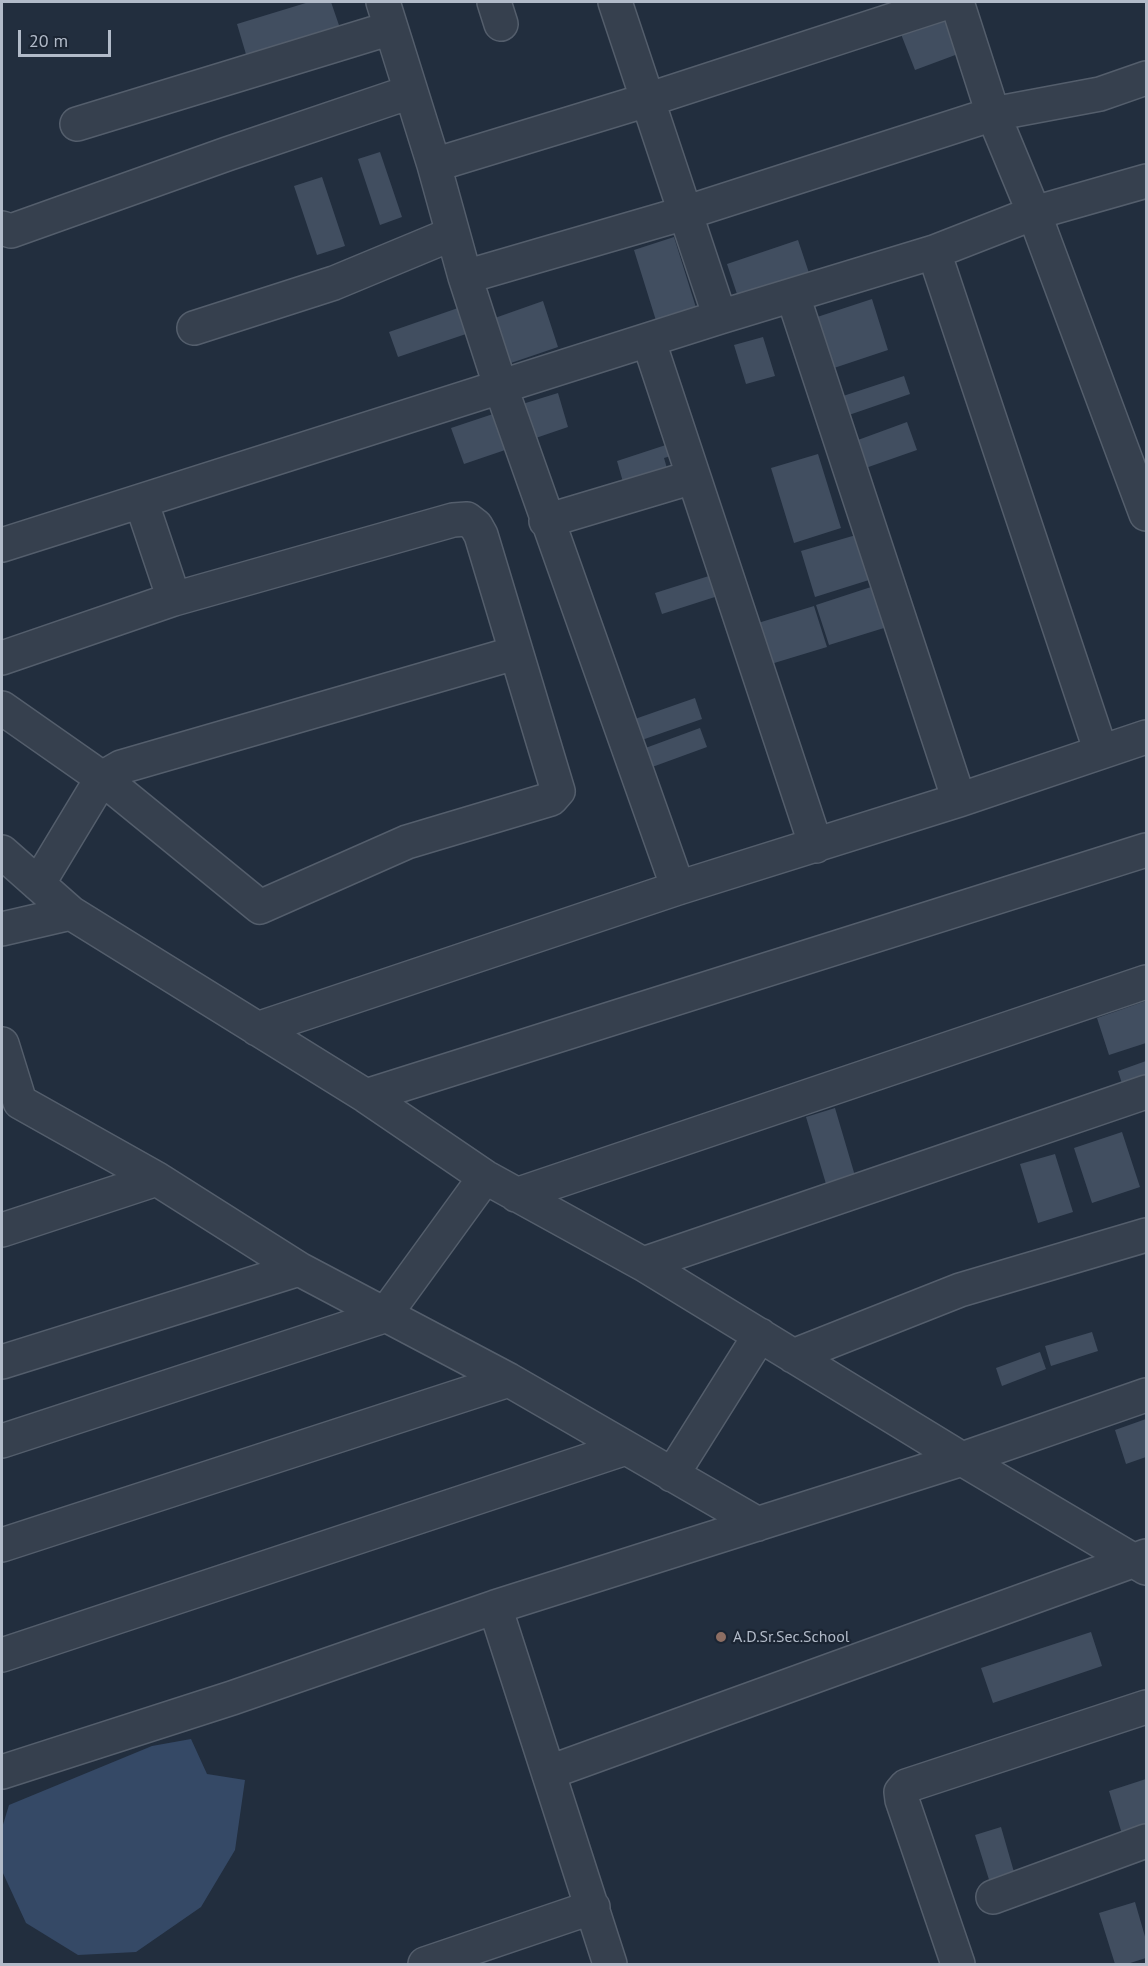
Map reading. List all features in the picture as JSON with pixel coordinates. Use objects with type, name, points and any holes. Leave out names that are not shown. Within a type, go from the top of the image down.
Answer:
[{"type":"street","points":[[615,2],[720,317]]},
{"type":"street","points":[[434,165],[647,100],[948,2]]},
{"type":"street","points":[[957,2],[993,114],[1034,213],[1146,514]]},
{"type":"street","points":[[77,124],[387,15],[434,165],[465,278],[501,388],[678,888]]},
{"type":"street","points":[[465,278],[685,213],[993,114],[1100,94],[1146,78]]},
{"type":"street","points":[[2,228],[11,231],[410,92]]},
{"type":"street","points":[[2,544],[649,342],[720,317],[934,252],[1034,213],[1145,185]]},
{"type":"street","points":[[194,327],[334,283],[452,234]]},
{"type":"street","points":[[934,252],[1101,752]]},
{"type":"street","points":[[794,296],[959,800]]},
{"type":"street","points":[[649,342],[816,846]]},
{"type":"street","points":[[546,520],[693,477]]},
{"type":"street","points":[[141,501],[174,599]]},
{"type":"street","points":[[2,658],[174,599],[453,520],[467,519],[476,525],[481,535],[558,791],[556,796],[407,842],[260,907],[102,778],[2,708]]},
{"type":"street","points":[[38,884],[102,778],[121,767],[515,653]]},
{"type":"street","points":[[257,1029],[678,888],[959,800],[1146,737]]},
{"type":"street","points":[[366,1096],[1146,850]]},
{"type":"street","points":[[2,852],[71,913],[366,1096],[485,1177],[643,1264],[962,1459],[1142,1561]]},
{"type":"street","points":[[2,929],[71,913]]},
{"type":"street","points":[[516,1195],[1146,982]]},
{"type":"street","points":[[2,1044],[11,1105],[157,1179],[299,1269],[384,1316],[509,1380],[758,1524]]},
{"type":"street","points":[[643,1264],[1146,1092]]},
{"type":"street","points":[[2,1441],[384,1316],[485,1177]]},
{"type":"street","points":[[2,1230],[157,1179]]},
{"type":"street","points":[[793,1356],[960,1290],[1146,1235]]},
{"type":"street","points":[[2,1362],[299,1269]]},
{"type":"street","points":[[672,1475],[760,1335]]},
{"type":"street","points":[[2,1545],[509,1380]]},
{"type":"street","points":[[2,1772],[232,1698],[495,1607],[962,1459],[1146,1395]]},
{"type":"street","points":[[2,1655],[626,1448]]},
{"type":"street","points":[[550,1772],[1142,1561]]},
{"type":"street","points":[[495,1607],[594,1907],[610,1965]]},
{"type":"street","points":[[958,1965],[901,1792],[906,1786],[1146,1707]]},
{"type":"street","points":[[993,1897],[1146,1841]]},
{"type":"street","points":[[425,1965],[594,1907]]},
{"type":"water","points":[[191,1739],[207,1774],[245,1780],[235,1850],[201,1907],[136,1952],[78,1955],[26,1923],[2,1871],[2,1828],[9,1805],[152,1746]]},
{"type":"building","points":[[309,2],[331,2],[341,31],[248,61],[237,24]]},
{"type":"building","points":[[943,13],[958,54],[915,70],[899,29]]},
{"type":"building","points":[[380,152],[402,217],[380,225],[358,159]]},
{"type":"building","points":[[322,177],[345,246],[317,255],[294,186]]},
{"type":"building","points":[[674,237],[698,314],[658,327],[634,250]]},
{"type":"building","points":[[798,240],[809,273],[738,297],[727,264]]},
{"type":"building","points":[[872,299],[888,350],[825,371],[808,320]]},
{"type":"building","points":[[543,301],[558,347],[508,364],[492,319]]},
{"type":"building","points":[[458,308],[466,334],[398,357],[389,332]]},
{"type":"building","points":[[763,337],[775,376],[746,384],[734,345]]},
{"type":"building","points":[[904,376],[910,394],[846,416],[840,397]]},
{"type":"building","points":[[558,393],[568,427],[527,441],[516,406]]},
{"type":"building","points":[[499,412],[511,448],[464,464],[451,428]]},
{"type":"building","points":[[907,422],[917,450],[857,471],[847,444]]},
{"type":"building","points":[[681,440],[685,452],[664,458],[669,475],[625,489],[617,461]]},
{"type":"building","points":[[818,454],[841,528],[794,543],[771,468]]},
{"type":"building","points":[[856,535],[869,580],[815,597],[801,551]]},
{"type":"building","points":[[712,575],[718,596],[662,614],[655,593]]},
{"type":"building","points":[[871,587],[884,628],[829,645],[816,605]]},
{"type":"building","points":[[814,606],[827,647],[761,667],[748,626]]},
{"type":"building","points":[[695,698],[702,719],[639,741],[632,720]]},
{"type":"building","points":[[700,728],[707,747],[644,770],[640,750]]},
{"type":"building","points":[[1146,1001],[1146,1043],[1109,1055],[1097,1018]]},
{"type":"building","points":[[1146,1061],[1146,1089],[1126,1096],[1118,1071]]},
{"type":"building","points":[[835,1108],[858,1186],[829,1194],[806,1117]]},
{"type":"building","points":[[1122,1132],[1140,1187],[1092,1203],[1074,1148]]},
{"type":"building","points":[[1055,1154],[1073,1212],[1038,1223],[1020,1164]]},
{"type":"building","points":[[1092,1332],[1098,1351],[1051,1366],[1045,1346]]},
{"type":"building","points":[[1040,1352],[1046,1369],[1002,1386],[996,1368]]},
{"type":"building","points":[[1146,1419],[1146,1457],[1126,1464],[1115,1430]]},
{"type":"building","points":[[1091,1632],[1102,1666],[993,1703],[981,1668]]},
{"type":"building","points":[[1146,1779],[1146,1837],[1125,1844],[1109,1791]]},
{"type":"building","points":[[1001,1827],[1016,1879],[991,1886],[975,1835]]},
{"type":"building","points":[[1135,1902],[1146,1940],[1146,1958],[1127,1964],[1115,1964],[1099,1913]]},
{"type":"place","name":"A.D.Sr.Sec.School","points":[[721,1637]]}]
